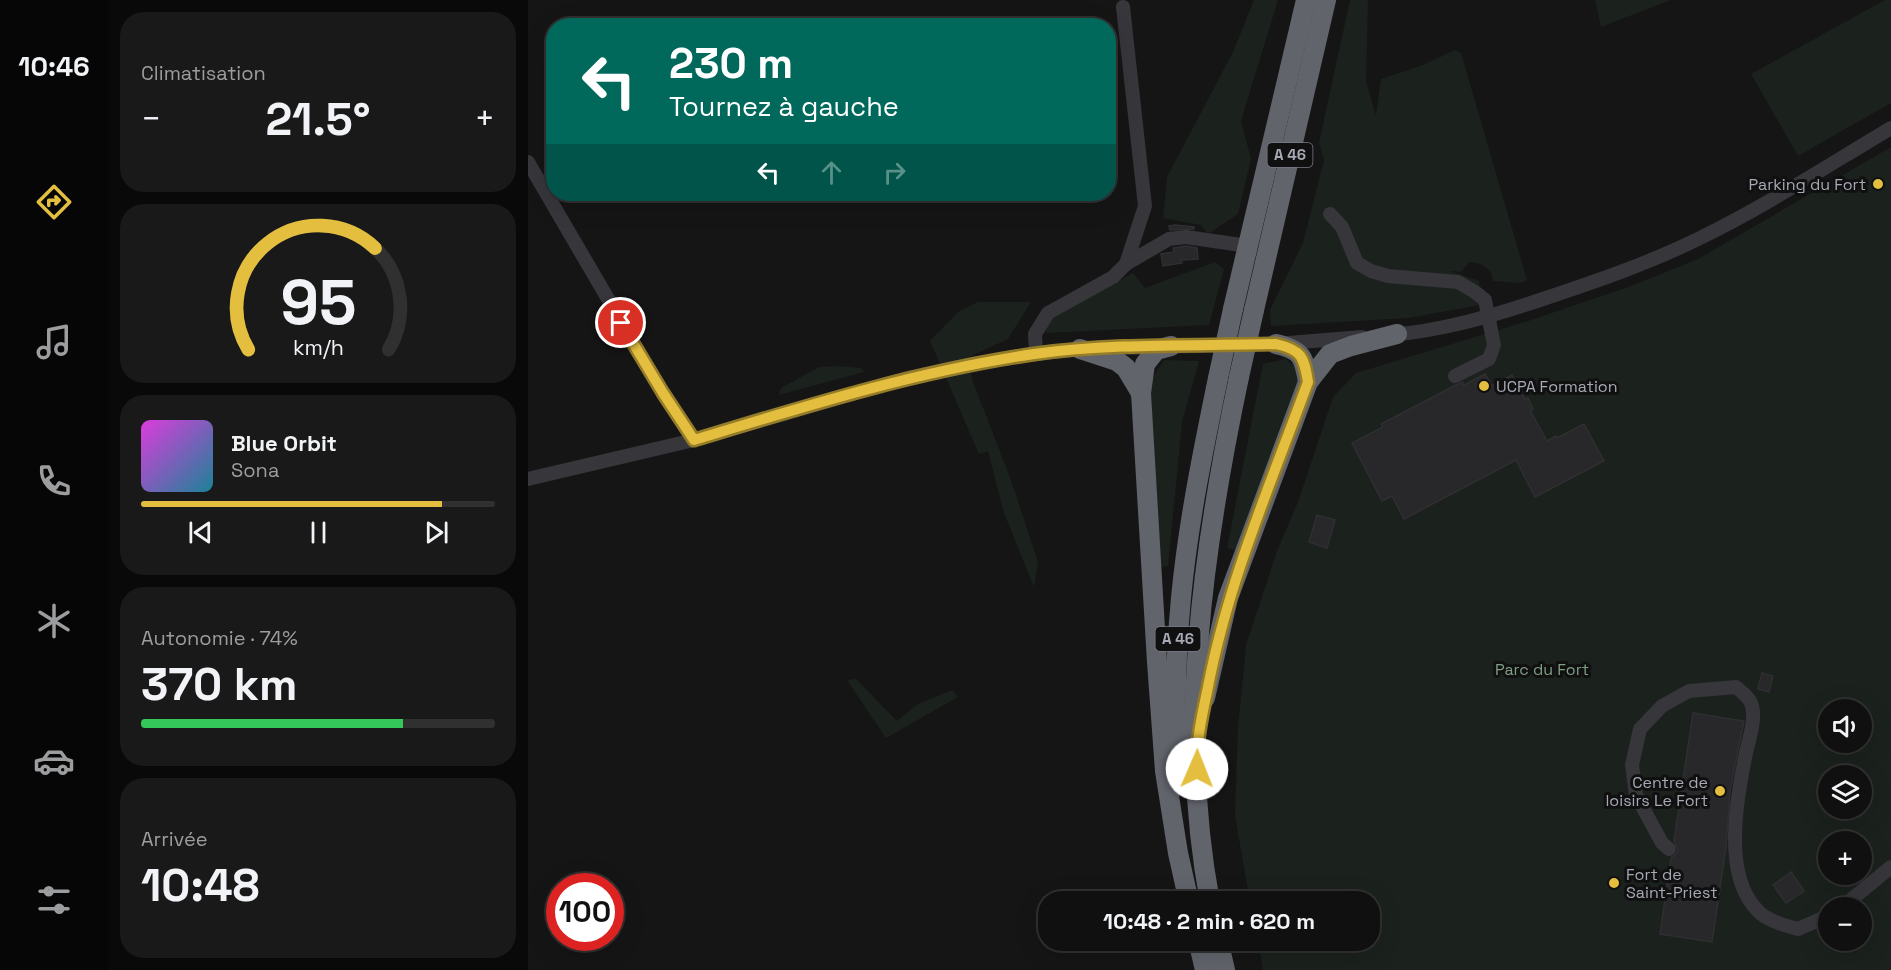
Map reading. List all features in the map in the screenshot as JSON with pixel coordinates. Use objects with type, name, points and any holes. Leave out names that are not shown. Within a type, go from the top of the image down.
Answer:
[{"type":"highway","name":"A 46","points":[[1188,891],[1177,800],[1175,727],[1181,598],[1189,533],[1199,470],[1233,309],[1306,0]]},
{"type":"highway","name":"A 46","points":[[1209,891],[1202,842],[1196,745],[1197,656],[1201,600],[1220,470],[1239,377],[1326,0]]},
{"type":"highway","points":[[1196,745],[1228,598],[1308,382],[1330,354],[1396,334]]},
{"type":"highway","points":[[1276,344],[1293,348],[1300,355],[1304,361],[1308,382]]},
{"type":"highway","points":[[1171,346],[1156,350],[1145,364],[1141,393],[1165,771],[1178,853],[1187,891]]},
{"type":"highway","points":[[1080,349],[1117,362],[1126,368],[1141,393]]},
{"type":"highway","points":[[1201,951],[1205,970]]},
{"type":"highway","points":[[1221,951],[1225,970]]},
{"type":"street","points":[[1122,7],[1145,206],[1126,264]]},
{"type":"street","points":[[528,478],[694,440],[907,378],[972,364],[1080,349],[1276,344],[1396,334],[1488,317],[1582,286],[1672,252],[1732,221],[1891,128]]},
{"type":"street","points":[[528,162],[546,193]]},
{"type":"street","points":[[551,201],[663,393],[694,440]]},
{"type":"street","points":[[1330,214],[1342,227],[1357,263],[1371,271],[1388,276],[1458,282],[1485,300],[1494,345],[1489,359],[1455,376]]},
{"type":"street","points":[[1036,354],[1035,334],[1048,313],[1113,277],[1126,264],[1169,239],[1186,237],[1248,246]]},
{"type":"street","points":[[1670,849],[1662,843],[1636,795],[1632,765],[1640,729],[1662,706],[1689,691],[1736,687],[1751,702],[1754,716],[1745,758],[1734,838],[1739,876],[1747,895],[1757,910],[1769,918],[1798,929],[1818,920]]},
{"type":"street","points":[[1854,897],[1891,867]]},
{"type":"green space","points":[[1254,0],[1278,0],[1241,121],[1251,159],[1238,214],[1208,234],[1201,225],[1163,218],[1167,177],[1233,52]]},
{"type":"green space","points":[[1350,0],[1368,0],[1366,81],[1376,116],[1381,79],[1423,65],[1455,50],[1461,53],[1527,280],[1520,283],[1493,281],[1488,269],[1478,263],[1469,262],[1461,272],[1450,271],[1479,281],[1480,305],[1408,318],[1271,326],[1270,310],[1303,243],[1324,160],[1319,143]]},
{"type":"green space","points":[[1595,0],[1671,0],[1601,27]]},
{"type":"green space","points":[[1885,0],[1891,0],[1891,103],[1798,156],[1751,74]]},
{"type":"green space","name":"Parc du Fort","points":[[1891,147],[1891,970],[1263,970],[1260,951],[1380,951],[1380,891],[1248,891],[1235,816],[1238,727],[1246,645],[1277,551],[1298,502],[1333,397],[1356,373],[1528,321],[1634,285],[1698,259]]},
{"type":"green space","points":[[1215,262],[1224,269],[1209,325],[1046,333],[1044,323],[1133,273],[1145,288]]},
{"type":"green space","points":[[978,302],[1031,302],[1008,339],[967,358],[973,382],[1011,480],[1038,562],[1034,587],[1004,513],[988,451],[979,454],[930,341],[958,312]]},
{"type":"green space","points":[[1285,359],[1297,367],[1297,390],[1236,550],[1227,548],[1263,364]]},
{"type":"green space","points":[[1164,360],[1199,361],[1182,422],[1168,566],[1161,567],[1150,382]]},
{"type":"green space","points":[[819,367],[861,368],[864,372],[779,395],[781,388]]},
{"type":"green space","points":[[856,679],[897,721],[918,704],[952,690],[958,697],[886,738],[847,680]]},
{"type":"building","points":[[1169,226],[1194,227],[1194,229],[1170,230]]},
{"type":"building","points":[[1186,246],[1197,248],[1198,259],[1181,260],[1182,263],[1163,266],[1161,254],[1174,252],[1173,248]]},
{"type":"building","points":[[1485,374],[1492,386],[1512,375],[1525,399],[1528,398],[1533,409],[1530,410],[1547,441],[1584,424],[1604,461],[1535,497],[1516,460],[1404,519],[1392,496],[1382,501],[1352,443],[1383,427],[1381,424],[1458,384],[1462,382],[1464,385]]},
{"type":"building","points":[[1317,515],[1335,520],[1327,548],[1309,542]]},
{"type":"building","points":[[1762,673],[1773,676],[1769,692],[1758,689]]},
{"type":"building","points":[[1693,713],[1744,721],[1730,790],[1726,847],[1712,942],[1660,934],[1671,858],[1678,850],[1674,841]]},
{"type":"building","points":[[1791,872],[1804,891],[1786,903],[1773,885]]},
{"type":"place","name":"Parking du Fort","points":[[1878,184]]},
{"type":"place","name":"UCPA Formation","points":[[1484,386]]},
{"type":"place","name":"Centre de loisirs Le Fort","points":[[1720,791]]},
{"type":"place","name":"Fort de Saint-Priest","points":[[1614,883]]},
{"type":"route","points":[[621,323],[694,440],[907,378],[972,364],[1036,354],[1080,349],[1276,344],[1293,348],[1304,361],[1308,382],[1228,598],[1196,745],[1197,769]]}]
